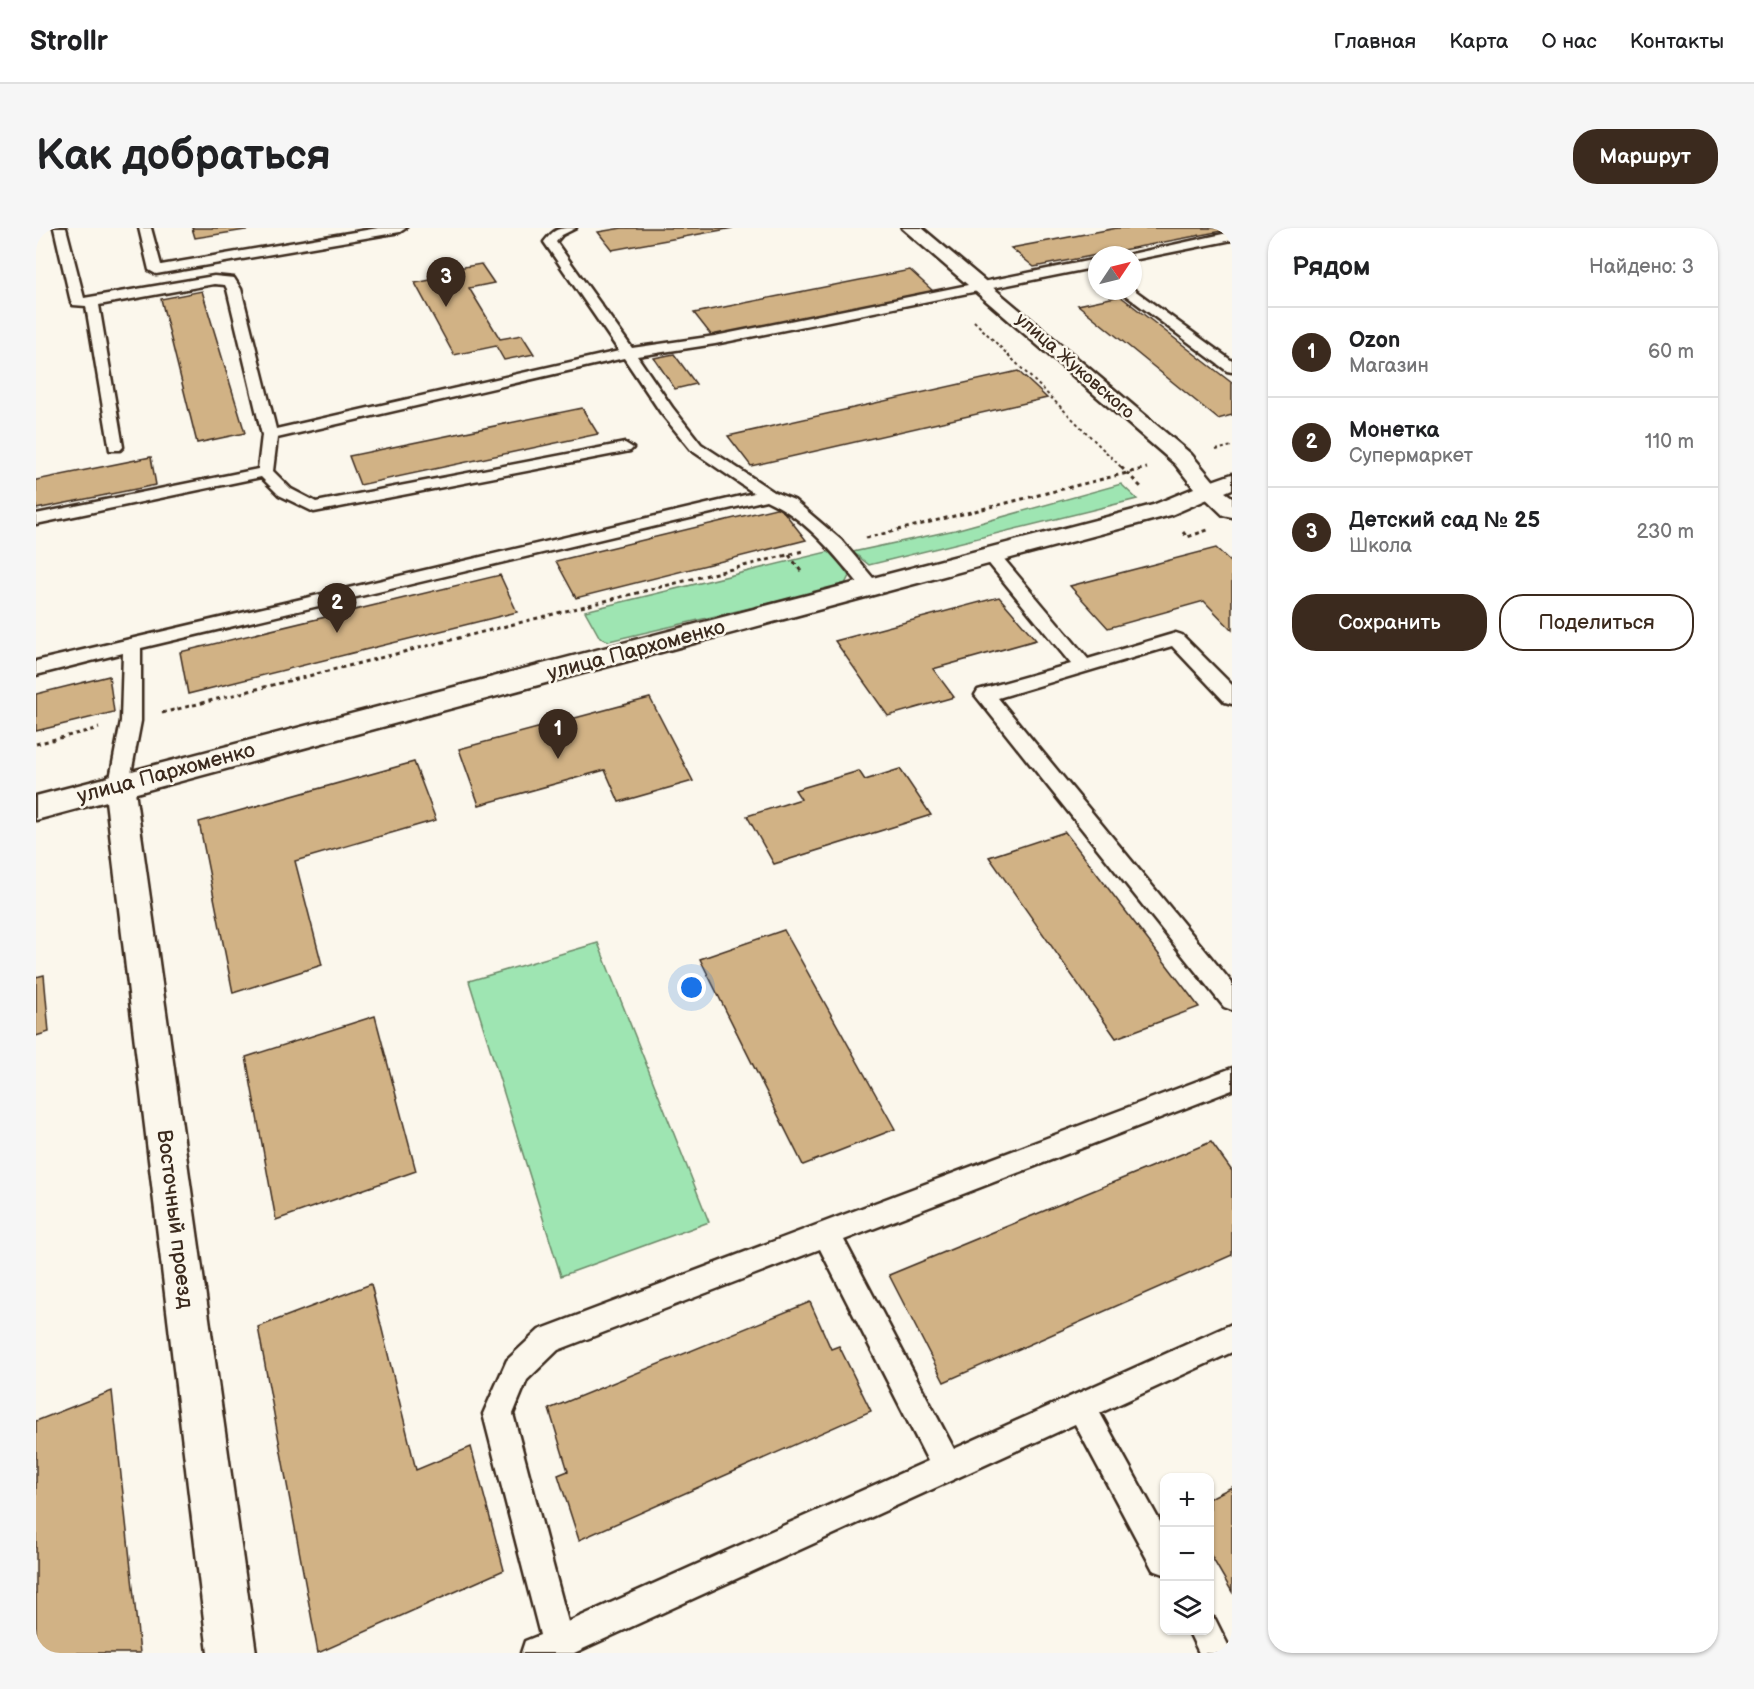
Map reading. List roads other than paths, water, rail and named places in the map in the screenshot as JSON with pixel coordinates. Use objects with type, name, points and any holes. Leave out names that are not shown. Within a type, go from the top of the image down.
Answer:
[{"type":"street","name":"улица Жуковского","points":[[912,228],[1183,459],[1221,485],[1232,510]]},
{"type":"street","name":"улица Пархоменко","points":[[36,808],[119,784],[1162,510],[1221,485]]},
{"type":"street","name":"Восточный проезд","points":[[119,784],[232,1653]]},
{"type":"lane","points":[[60,228],[78,302],[92,302],[214,280],[229,281],[234,289],[270,435],[265,472]]},
{"type":"lane","points":[[145,228],[156,270],[400,228]]},
{"type":"lane","points":[[570,228],[558,232],[550,242],[666,410],[696,447],[768,495],[788,504],[835,544],[872,588]]},
{"type":"lane","points":[[1142,254],[1232,236]]},
{"type":"lane","points":[[270,435],[628,353],[715,340],[1088,267]]},
{"type":"lane","points":[[1139,300],[1232,368]]},
{"type":"lane","points":[[92,302],[115,447]]},
{"type":"lane","points":[[265,472],[285,492],[314,507],[625,448]]},
{"type":"lane","points":[[36,519],[265,472]]},
{"type":"lane","points":[[36,669],[132,644],[768,495]]},
{"type":"lane","points":[[992,556],[1084,667]]},
{"type":"lane","points":[[1232,697],[1176,639],[985,695],[1232,1000]]},
{"type":"lane","points":[[119,784],[132,721],[132,644]]},
{"type":"lane","points":[[1232,1079],[549,1340],[516,1370],[498,1414],[547,1648],[1232,1338]]},
{"type":"lane","points":[[826,1233],[947,1467]]},
{"type":"lane","points":[[1081,1407],[1160,1552]]},
{"type":"lane","points":[[1207,1635],[1216,1653]]},
{"type":"place","name":"Детский сад № 25","points":[[446,307]]},
{"type":"place","name":"Монетка","points":[[337,633]]},
{"type":"place","name":"Ozon","points":[[558,759]]}]
